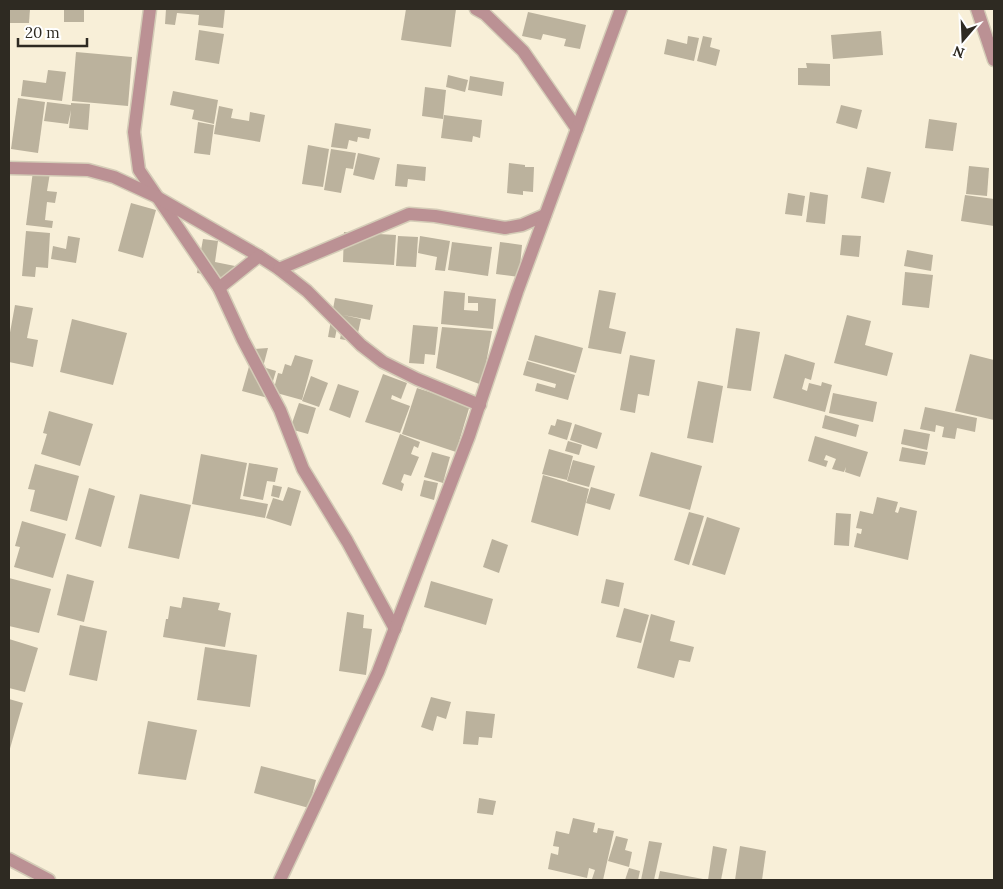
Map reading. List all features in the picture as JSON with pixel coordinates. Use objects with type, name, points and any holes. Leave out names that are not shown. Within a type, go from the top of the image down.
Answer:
[{"type":"street","points":[[150,9],[134,132],[139,170],[219,288],[242,340],[280,410],[302,469],[347,541],[395,629]]},
{"type":"street","points":[[476,9],[484,14],[523,51],[577,129]]},
{"type":"street","points":[[280,880],[378,672],[395,629],[469,436],[517,292],[621,9]]},
{"type":"street","points":[[977,9],[994,60]]},
{"type":"street","points":[[9,168],[88,170],[114,177],[156,196],[279,269],[307,291],[361,345],[383,362],[417,379],[480,405]]},
{"type":"street","points":[[279,269],[410,214],[435,216],[505,228],[522,225],[545,215]]},
{"type":"street","points":[[219,288],[259,256]]},
{"type":"street","points":[[9,859],[49,880]]},
{"type":"building","points":[[9,9],[30,9],[29,23],[9,23]]},
{"type":"building","points":[[64,9],[84,9],[84,22],[64,22]]},
{"type":"building","points":[[166,9],[225,9],[223,28],[198,25],[199,15],[177,13],[175,25],[165,24]]},
{"type":"building","points":[[406,9],[456,9],[451,47],[401,40]]},
{"type":"building","points":[[528,12],[586,25],[580,49],[564,46],[566,39],[543,34],[541,40],[522,36]]},
{"type":"building","points":[[199,30],[224,34],[219,64],[195,60]]},
{"type":"building","points":[[881,31],[883,55],[833,59],[831,35]]},
{"type":"building","points":[[688,36],[699,38],[694,61],[664,54],[667,39],[687,44]]},
{"type":"building","points":[[703,36],[712,38],[710,47],[720,50],[716,66],[697,61]]},
{"type":"building","points":[[76,52],[132,57],[128,106],[72,101]]},
{"type":"building","points":[[806,63],[830,64],[830,86],[798,85],[798,68],[807,68]]},
{"type":"building","points":[[48,70],[66,72],[62,101],[21,96],[23,80],[46,83]]},
{"type":"building","points":[[448,75],[468,80],[465,92],[446,87]]},
{"type":"building","points":[[470,76],[504,82],[502,96],[468,90]]},
{"type":"building","points":[[425,87],[446,90],[443,119],[422,116]]},
{"type":"building","points":[[173,91],[218,100],[214,124],[192,119],[194,110],[170,105]]},
{"type":"building","points":[[18,98],[45,102],[38,153],[11,149]]},
{"type":"building","points":[[47,102],[71,105],[71,103],[90,104],[88,130],[69,128],[71,110],[68,124],[44,121]]},
{"type":"building","points":[[841,105],[862,110],[857,129],[836,123]]},
{"type":"building","points":[[219,106],[233,109],[231,118],[249,121],[250,112],[265,115],[260,142],[214,134]]},
{"type":"building","points":[[444,115],[482,120],[480,138],[473,136],[472,142],[441,138]]},
{"type":"building","points":[[929,119],[957,123],[953,151],[925,148]]},
{"type":"building","points":[[198,122],[214,125],[210,155],[194,153]]},
{"type":"building","points":[[335,123],[371,129],[369,139],[358,137],[357,142],[349,140],[347,149],[331,147]]},
{"type":"building","points":[[308,145],[329,149],[323,187],[302,184]]},
{"type":"building","points":[[331,149],[356,153],[353,169],[346,168],[341,193],[324,190]]},
{"type":"building","points":[[358,153],[380,158],[374,180],[353,175]]},
{"type":"building","points":[[509,163],[534,167],[533,192],[523,191],[523,195],[507,193]]},
{"type":"building","points":[[397,164],[426,167],[425,181],[408,179],[407,187],[395,186]]},
{"type":"building","points":[[969,166],[989,168],[987,196],[966,194]]},
{"type":"building","points":[[867,167],[891,172],[884,203],[861,198]]},
{"type":"building","points":[[33,171],[50,173],[47,191],[57,192],[55,203],[47,202],[45,220],[53,221],[52,228],[26,225]]},
{"type":"building","points":[[810,192],[828,195],[825,224],[806,222]]},
{"type":"building","points":[[788,193],[805,196],[802,216],[785,214]]},
{"type":"building","points":[[965,195],[994,199],[994,226],[961,221]]},
{"type":"building","points":[[131,203],[156,210],[143,258],[118,251]]},
{"type":"building","points":[[26,231],[50,233],[48,268],[36,267],[35,277],[22,276]]},
{"type":"building","points":[[344,232],[396,235],[394,265],[343,262]]},
{"type":"building","points":[[842,235],[861,236],[859,257],[840,255]]},
{"type":"building","points":[[68,236],[80,238],[76,263],[51,259],[53,246],[66,249]]},
{"type":"building","points":[[398,236],[418,237],[416,267],[396,266]]},
{"type":"building","points":[[420,236],[450,241],[445,271],[435,270],[437,257],[418,253]]},
{"type":"building","points":[[203,239],[218,241],[215,262],[235,266],[233,279],[197,273]]},
{"type":"building","points":[[452,242],[492,247],[488,276],[448,270]]},
{"type":"building","points":[[500,242],[522,245],[519,277],[496,274]]},
{"type":"building","points":[[907,250],[933,255],[931,271],[904,266]]},
{"type":"building","points":[[905,272],[933,275],[929,308],[902,305]]},
{"type":"building","points":[[599,290],[616,293],[609,328],[626,332],[621,354],[588,348]]},
{"type":"building","points":[[444,291],[465,293],[464,310],[478,311],[478,303],[468,303],[468,296],[496,299],[493,329],[441,324]]},
{"type":"building","points":[[335,298],[373,305],[370,320],[343,315],[361,319],[356,342],[340,339],[342,329],[337,328],[335,338],[328,337]]},
{"type":"building","points":[[15,305],[33,308],[27,338],[38,340],[33,367],[9,362],[9,338]]},
{"type":"building","points":[[847,315],[871,321],[865,345],[893,353],[887,376],[834,363]]},
{"type":"building","points":[[72,319],[127,333],[113,385],[60,372]]},
{"type":"building","points":[[413,325],[438,327],[435,355],[425,354],[424,364],[409,363]]},
{"type":"building","points":[[442,327],[492,331],[482,385],[436,368]]},
{"type":"building","points":[[736,328],[760,332],[751,391],[727,388]]},
{"type":"building","points":[[535,335],[583,348],[576,373],[528,360]]},
{"type":"building","points":[[268,348],[263,367],[276,371],[268,398],[242,391],[254,349]]},
{"type":"building","points":[[785,354],[815,363],[811,380],[805,378],[802,389],[807,391],[809,383],[821,386],[822,382],[832,385],[825,412],[773,398]]},
{"type":"building","points":[[970,354],[994,360],[994,420],[955,411]]},
{"type":"building","points":[[295,355],[313,360],[302,400],[273,392],[278,373],[282,374],[285,364],[291,366]]},
{"type":"building","points":[[630,355],[655,360],[649,396],[638,394],[635,413],[620,410]]},
{"type":"building","points":[[527,361],[575,375],[568,400],[535,391],[537,383],[555,388],[556,384],[523,375]]},
{"type":"building","points":[[383,374],[407,383],[401,399],[392,395],[391,399],[410,406],[400,433],[365,422]]},
{"type":"building","points":[[311,376],[328,383],[319,407],[302,401]]},
{"type":"building","points":[[698,381],[723,386],[713,443],[687,438]]},
{"type":"building","points":[[338,384],[359,391],[350,418],[329,410]]},
{"type":"building","points":[[417,388],[470,405],[456,452],[402,434]]},
{"type":"building","points":[[833,393],[877,402],[873,422],[829,413]]},
{"type":"building","points":[[299,403],[316,408],[308,434],[290,429]]},
{"type":"building","points":[[925,407],[977,418],[975,432],[957,428],[955,439],[942,437],[944,427],[936,425],[935,432],[920,429]]},
{"type":"building","points":[[49,411],[93,424],[80,466],[41,454],[47,434],[43,433]]},
{"type":"building","points":[[825,415],[859,425],[856,437],[822,428]]},
{"type":"building","points":[[557,419],[572,423],[567,440],[548,434],[551,425],[555,426]]},
{"type":"building","points":[[575,424],[602,433],[597,449],[570,440]]},
{"type":"building","points":[[904,429],[930,434],[927,450],[901,444]]},
{"type":"building","points":[[400,434],[420,442],[418,448],[414,446],[411,454],[419,457],[411,476],[404,474],[401,482],[404,484],[402,491],[382,484]]},
{"type":"building","points":[[815,436],[868,452],[860,477],[845,472],[846,467],[844,472],[832,469],[836,459],[826,455],[824,460],[828,461],[826,467],[808,461]]},
{"type":"building","points":[[568,441],[582,445],[579,455],[565,451]]},
{"type":"building","points":[[902,447],[928,452],[925,465],[899,461]]},
{"type":"building","points":[[549,449],[573,456],[567,480],[542,474]]},
{"type":"building","points":[[432,452],[450,457],[443,483],[424,477]]},
{"type":"building","points":[[651,452],[702,466],[690,510],[639,496]]},
{"type":"building","points":[[201,454],[247,463],[240,499],[268,504],[265,518],[192,504]]},
{"type":"building","points":[[573,460],[595,466],[589,487],[567,481]]},
{"type":"building","points":[[249,463],[278,468],[275,482],[267,481],[263,500],[243,496]]},
{"type":"building","points":[[35,464],[79,476],[67,521],[30,511],[35,490],[28,489]]},
{"type":"building","points":[[543,475],[589,489],[578,536],[531,522]]},
{"type":"building","points":[[424,480],[438,483],[434,500],[420,496]]},
{"type":"building","points":[[273,485],[282,487],[279,498],[271,496]]},
{"type":"building","points":[[288,487],[301,491],[291,526],[266,518],[273,498],[283,501]]},
{"type":"building","points":[[591,487],[615,494],[610,510],[586,503]]},
{"type":"building","points":[[89,488],[115,496],[101,547],[75,539]]},
{"type":"building","points":[[140,494],[191,505],[179,559],[128,548]]},
{"type":"building","points":[[877,497],[898,502],[895,512],[898,513],[900,507],[917,511],[908,560],[854,547],[857,533],[861,534],[862,529],[856,528],[860,511],[873,514]]},
{"type":"building","points":[[689,512],[704,516],[689,565],[674,560]]},
{"type":"building","points":[[836,513],[851,514],[849,546],[834,545]]},
{"type":"building","points":[[707,517],[740,528],[725,575],[692,565]]},
{"type":"building","points":[[22,521],[66,534],[53,578],[14,567],[20,547],[15,546]]},
{"type":"building","points":[[492,539],[508,545],[499,573],[483,567]]},
{"type":"building","points":[[67,574],[94,581],[84,622],[57,615]]},
{"type":"building","points":[[9,578],[51,589],[39,633],[9,626]]},
{"type":"building","points":[[606,579],[624,583],[619,607],[601,603]]},
{"type":"building","points":[[431,581],[493,599],[486,625],[424,607]]},
{"type":"building","points":[[183,597],[220,603],[218,610],[231,613],[225,647],[163,637],[170,606],[181,608]]},
{"type":"building","points":[[624,608],[649,615],[641,643],[616,637]]},
{"type":"building","points":[[347,612],[364,615],[363,628],[372,629],[366,675],[339,671]]},
{"type":"building","points":[[651,614],[675,621],[670,641],[694,647],[690,662],[679,660],[674,678],[637,668]]},
{"type":"building","points":[[80,625],[107,631],[97,681],[69,675]]},
{"type":"building","points":[[9,639],[38,648],[25,692],[9,688]]},
{"type":"building","points":[[205,647],[257,655],[250,707],[197,700]]},
{"type":"building","points":[[431,697],[451,702],[446,719],[437,716],[433,731],[421,727]]},
{"type":"building","points":[[9,699],[23,703],[9,752]]},
{"type":"building","points":[[466,711],[495,714],[492,738],[479,737],[478,745],[463,744]]},
{"type":"building","points":[[148,721],[197,730],[186,780],[138,774]]},
{"type":"building","points":[[261,766],[316,780],[309,808],[254,793]]},
{"type":"building","points":[[479,798],[496,801],[493,815],[477,813]]},
{"type":"building","points":[[573,818],[595,823],[593,832],[597,833],[598,828],[614,831],[603,880],[592,879],[595,870],[589,868],[587,878],[548,869],[551,853],[558,855],[559,847],[553,846],[556,831],[569,834]]},
{"type":"building","points":[[616,836],[628,839],[625,850],[632,852],[629,867],[608,861]]},
{"type":"building","points":[[649,841],[662,843],[654,880],[641,880]]},
{"type":"building","points":[[713,846],[727,849],[721,880],[708,880]]},
{"type":"building","points":[[740,846],[766,851],[762,880],[735,880]]},
{"type":"building","points":[[629,868],[640,871],[638,880],[625,880]]},
{"type":"building","points":[[660,871],[703,879],[703,880],[658,880]]}]
